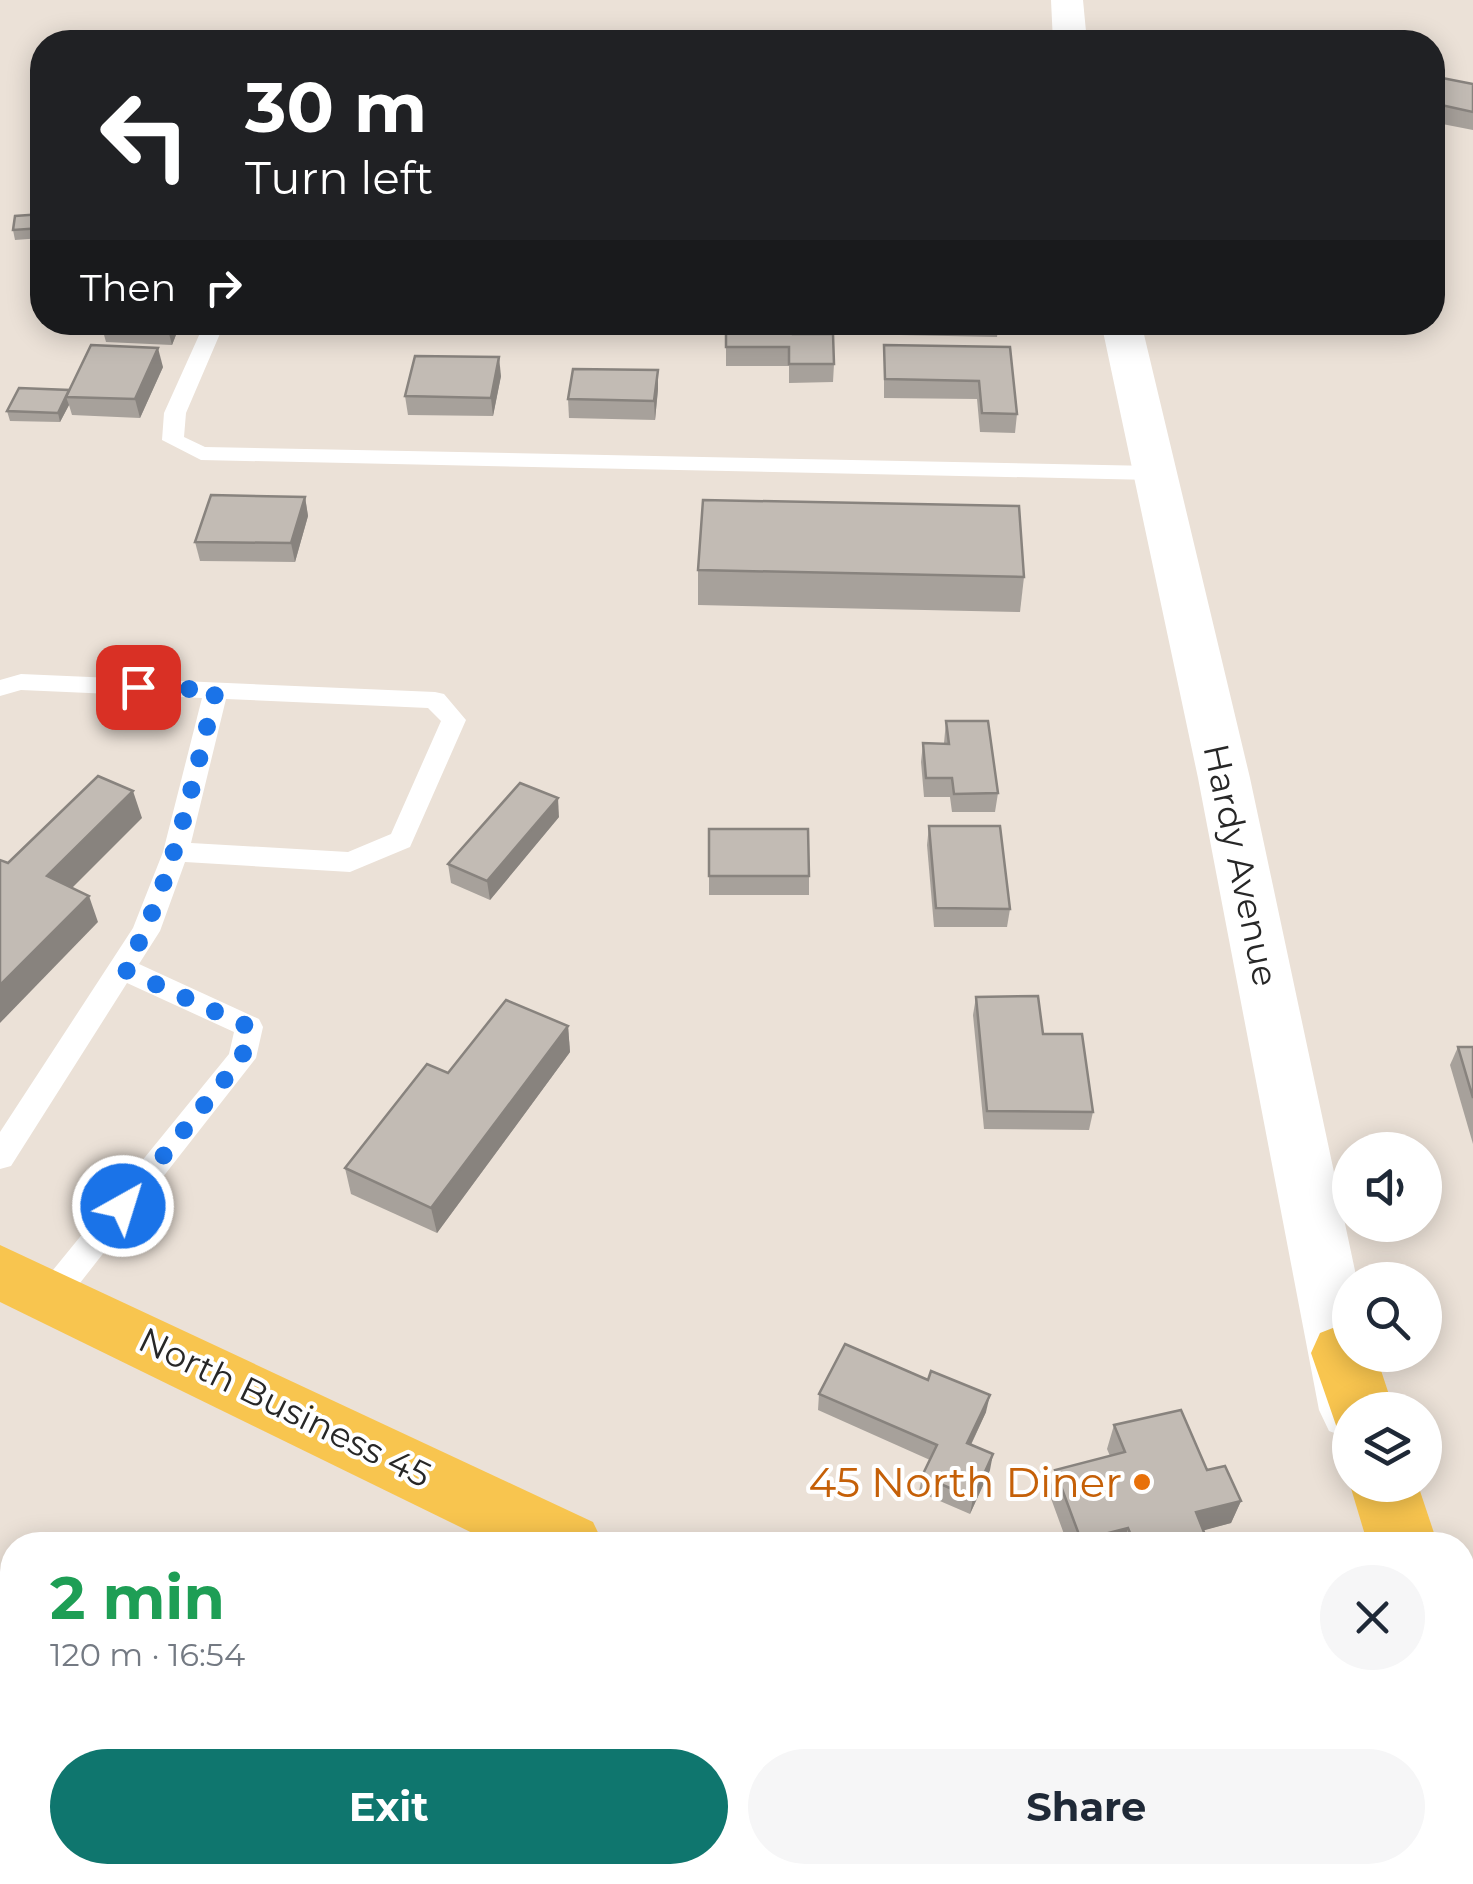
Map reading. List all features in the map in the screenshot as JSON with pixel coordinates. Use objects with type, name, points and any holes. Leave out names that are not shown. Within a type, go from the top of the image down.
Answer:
[{"type":"main road","name":"North Business 45","points":[[26,1284],[542,1532]]},
{"type":"main road","points":[[1389,1502],[1399,1532]]},
{"type":"street","points":[[1067,0],[1069,30]]},
{"type":"street","name":"Hardy Avenue","points":[[1124,335],[1224,778],[1352,1391]]},
{"type":"street","points":[[1367,1502],[1372,1532]]},
{"type":"lane","points":[[209,335],[175,413],[173,440],[200,454],[1153,474]]},
{"type":"lane","points":[[0,688],[21,682],[435,700],[454,720],[401,840],[350,862],[176,852]]},
{"type":"lane","points":[[0,1157],[125,970],[146,931],[176,852],[216,690]]},
{"type":"lane","points":[[26,1284],[242,1058],[249,1027],[125,970]]},
{"type":"building","points":[[1445,79],[1473,84],[1473,112],[1445,106]]},
{"type":"building","points":[[30,215],[30,229],[13,230],[15,216]]},
{"type":"building","points":[[726,335],[833,335],[834,364],[789,364],[789,347],[726,347]]},
{"type":"building","points":[[91,345],[158,348],[135,399],[66,397]]},
{"type":"building","points":[[884,345],[1010,347],[1017,414],[982,413],[979,381],[885,379]]},
{"type":"building","points":[[415,356],[499,357],[491,398],[405,396]]},
{"type":"building","points":[[573,369],[658,370],[654,401],[568,399]]},
{"type":"building","points":[[19,388],[69,390],[58,413],[7,411]]},
{"type":"building","points":[[211,495],[305,497],[291,543],[195,542]]},
{"type":"building","points":[[703,500],[1019,506],[1024,577],[698,570]]},
{"type":"building","points":[[946,721],[988,721],[998,793],[954,794],[952,778],[926,778],[923,743],[949,744]]},
{"type":"building","points":[[98,776],[133,791],[47,876],[89,896],[0,985],[0,860],[8,863]]},
{"type":"building","points":[[520,783],[558,798],[487,881],[448,864]]},
{"type":"building","points":[[929,826],[1000,826],[1010,909],[936,908]]},
{"type":"building","points":[[709,829],[808,829],[809,876],[709,876]]},
{"type":"building","points":[[1038,996],[1043,1034],[1082,1034],[1093,1112],[987,1111],[976,997]]},
{"type":"building","points":[[506,1000],[568,1026],[431,1208],[345,1168],[427,1064],[448,1073]]},
{"type":"building","points":[[1458,1047],[1473,1047],[1473,1098]]},
{"type":"building","points":[[845,1344],[928,1380],[931,1371],[990,1395],[967,1443],[993,1454],[973,1498],[922,1476],[937,1445],[819,1394]]},
{"type":"building","name":"45 North Diner","points":[[1181,1410],[1207,1470],[1225,1466],[1241,1501],[1196,1512],[1204,1532],[1130,1532],[1128,1528],[1078,1532],[1055,1470],[1125,1452],[1114,1425]]},
{"type":"place","name":"45 North Diner","points":[[1142,1482]]},
{"type":"route","points":[[123,1206],[242,1058],[249,1027],[125,970],[146,931],[176,852],[216,690],[138,687]]}]
